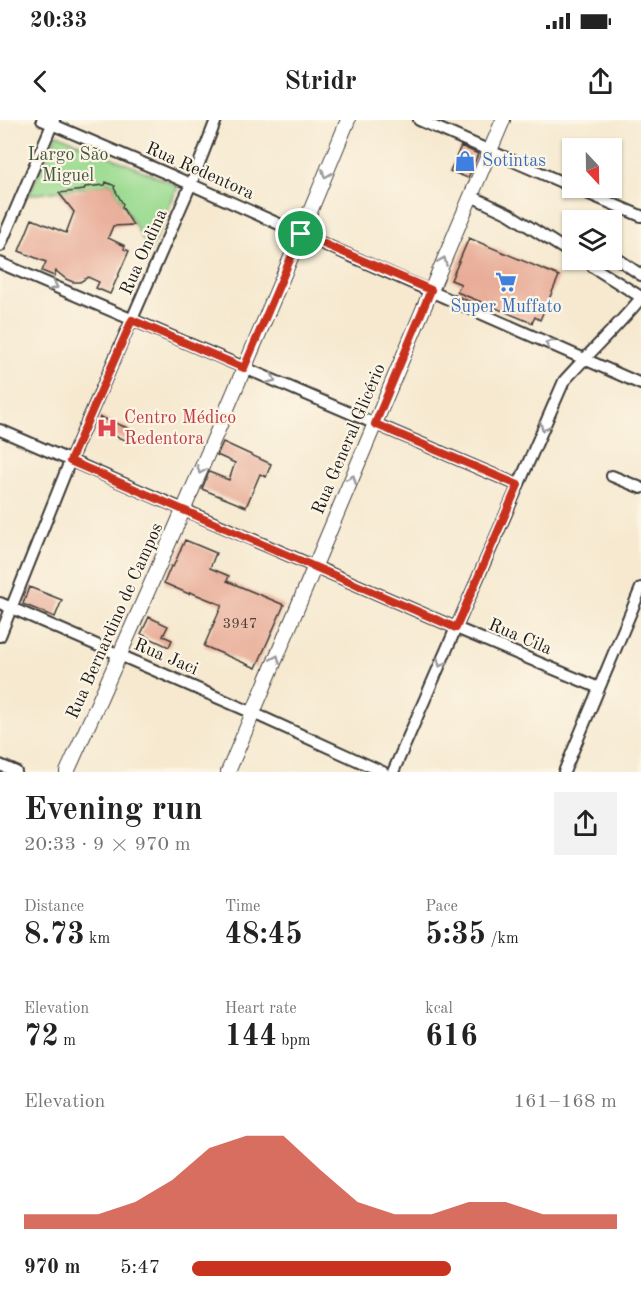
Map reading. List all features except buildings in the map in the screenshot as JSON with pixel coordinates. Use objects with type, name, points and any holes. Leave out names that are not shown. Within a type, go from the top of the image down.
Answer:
[{"type":"street","name":"Rua Redentora","points":[[42,120],[53,122],[641,384]]},
{"type":"street","name":"Rua Ondina","points":[[0,636],[70,461],[191,184],[216,120]]},
{"type":"street","name":"Rua Bernardino de Campos","points":[[67,772],[184,510],[348,120]]},
{"type":"street","points":[[419,120],[562,182]]},
{"type":"street","name":"Rua General Glicério","points":[[228,772],[503,120]]},
{"type":"street","points":[[0,246],[53,122]]},
{"type":"street","points":[[471,196],[509,214],[562,248]]},
{"type":"street","points":[[599,198],[641,216]]},
{"type":"street","points":[[622,262],[641,275]]},
{"type":"street","points":[[0,263],[518,485]]},
{"type":"street","points":[[393,772],[564,381],[641,298],[598,270]]},
{"type":"street","name":"Rua Cila","points":[[0,430],[599,688]]},
{"type":"street","points":[[612,477],[641,488]]},
{"type":"street","points":[[564,772],[641,588]]},
{"type":"street","name":"Rua Jaci","points":[[0,603],[383,772]]},
{"type":"street","points":[[0,765],[16,772]]},
{"type":"green space","name":"Largo São Miguel","points":[[57,134],[178,186],[150,252],[114,188],[115,186],[107,182],[105,185],[29,195]]},
{"type":"place","name":"Sotintas","points":[[465,161]]},
{"type":"place","name":"Super Muffato","points":[[506,282]]},
{"type":"place","name":"Centro Médico Redentora","points":[[107,428]]},
{"type":"route","points":[[301,234],[431,290],[375,424],[518,485],[456,628],[70,461],[132,320],[244,368],[301,234]]}]
